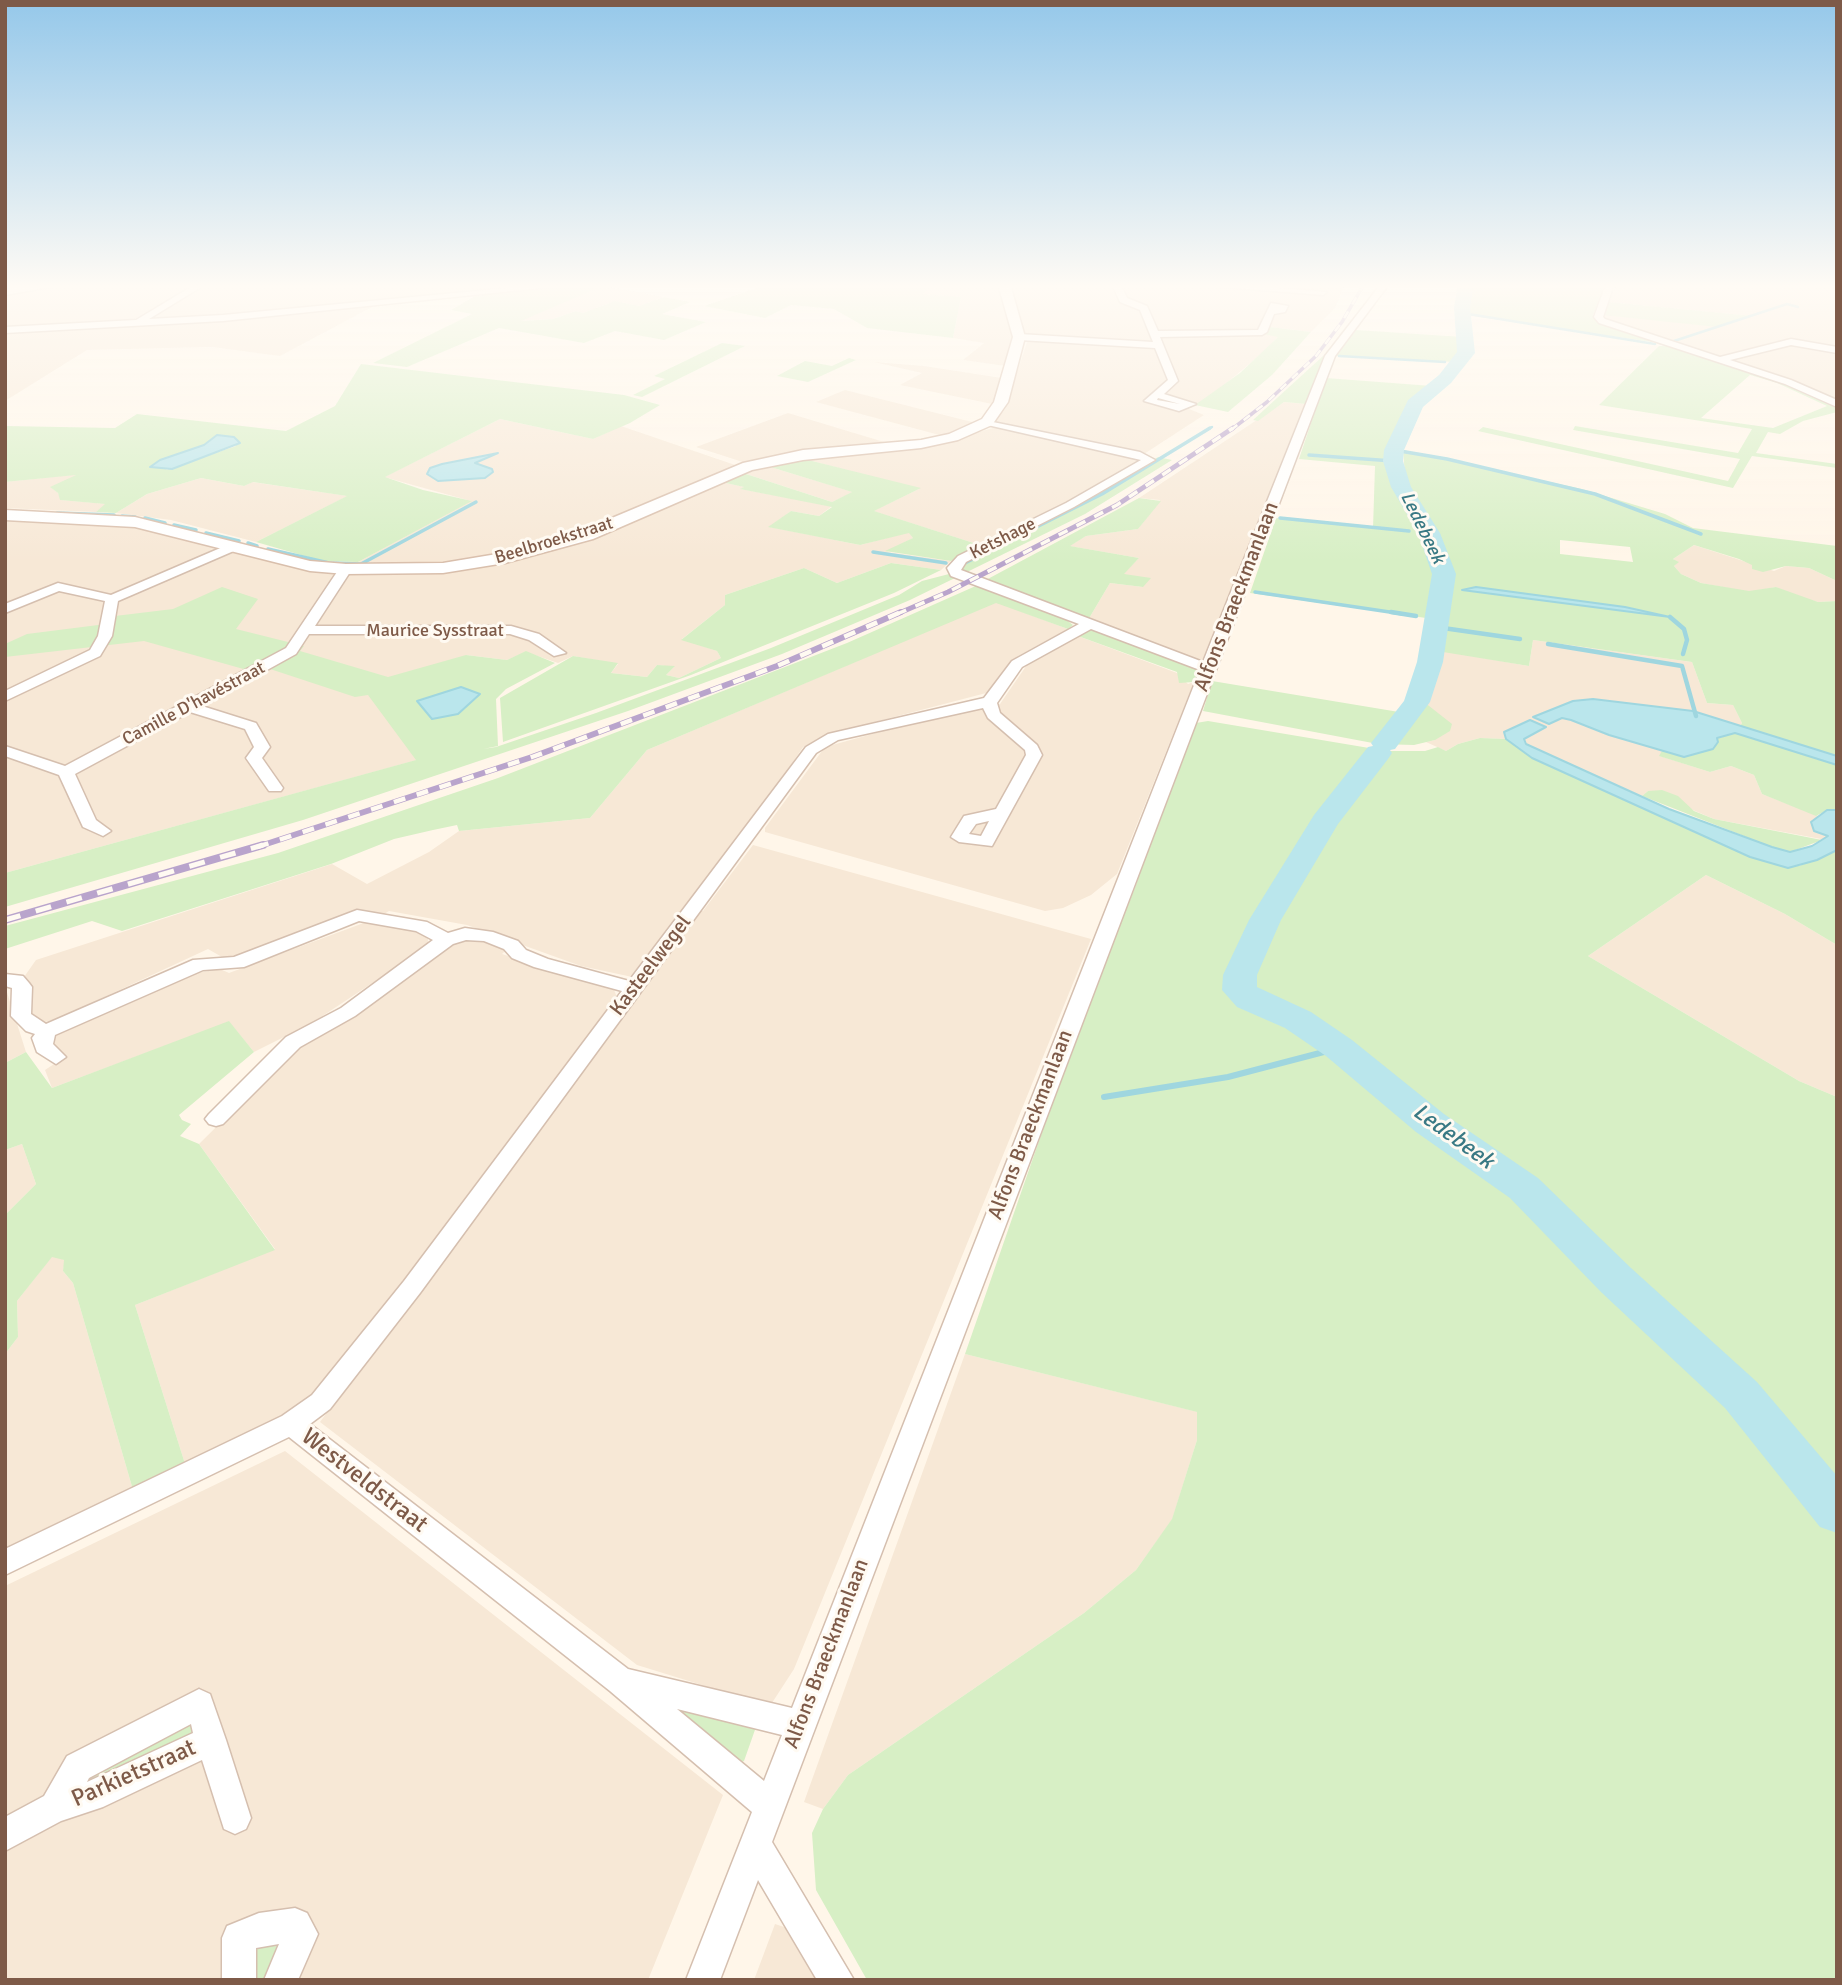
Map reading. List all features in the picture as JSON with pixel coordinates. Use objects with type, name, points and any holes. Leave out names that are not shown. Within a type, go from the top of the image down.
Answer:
[{"type":"street","points":[[987,422],[1001,402],[1008,377]]},
{"type":"street","points":[[1157,395],[1173,381],[1171,377]]},
{"type":"street","name":"Alfons Braeckmanlaan","points":[[703,1980],[756,1846],[768,1805],[799,1724],[1322,377]]},
{"type":"street","points":[[1771,377],[1837,404]]},
{"type":"street","name":"Ketshage","points":[[987,422],[1148,459],[1145,465],[962,559],[953,568],[956,573],[1208,668]]},
{"type":"street","name":"Beelbroekstraat","points":[[5,515],[135,522],[310,566],[346,569],[443,568],[505,558],[587,535],[748,466],[803,455],[921,444],[953,437],[987,422]]},
{"type":"street","points":[[5,609],[58,587],[111,599],[232,547]]},
{"type":"street","name":"Camille D'havéstraat","points":[[66,772],[291,651],[346,569]]},
{"type":"street","points":[[5,697],[95,653],[105,636],[111,599]]},
{"type":"street","points":[[1002,814],[1034,755],[1032,748],[993,715],[989,702],[1000,691],[1017,664],[1089,624]]},
{"type":"street","name":"Maurice Sysstraat","points":[[306,630],[511,630],[534,637],[559,653]]},
{"type":"street","name":"Kasteelwegel","points":[[292,1424],[321,1402],[396,1308],[811,750],[833,737],[989,702]]},
{"type":"street","points":[[190,707],[251,726],[262,747],[254,758],[275,788]]},
{"type":"street","points":[[5,751],[66,772],[89,823],[103,831]]},
{"type":"street","points":[[56,1057],[44,1047],[42,1038],[48,1031],[200,964],[237,962],[357,915],[421,926],[446,940]]},
{"type":"street","points":[[216,1119],[293,1042],[348,1012],[446,940],[465,934],[487,936],[511,945],[519,954],[541,962],[635,988]]},
{"type":"street","points":[[5,980],[16,980],[22,987],[21,1016],[33,1027],[48,1031]]},
{"type":"street","name":"Westveldstraat","points":[[5,1563],[292,1424],[621,1681],[768,1805]]},
{"type":"street","name":"Westveldstraat","points":[[621,1681],[799,1724]]},
{"type":"street","name":"Parkietstraat","points":[[5,1835],[55,1807],[92,1796],[211,1740],[235,1818]]},
{"type":"street","points":[[756,1846],[836,1980]]},
{"type":"street","points":[[239,1980],[239,1938],[259,1930],[295,1925],[301,1934],[281,1980]]},
{"type":"shaded area","points":[[5,377],[44,377],[5,401]]},
{"type":"shaded area","points":[[915,377],[1002,378],[992,404],[900,385]]},
{"type":"shaded area","points":[[1016,377],[1234,377],[1189,409],[1204,415],[1144,454],[994,422],[1005,409]]},
{"type":"shaded area","points":[[1765,377],[1837,377],[1837,402]]},
{"type":"shaded area","points":[[845,390],[976,423],[943,436],[816,402]]},
{"type":"shaded area","points":[[1284,402],[1306,404],[1203,661],[1088,620],[1110,583],[1143,587],[1123,574],[1139,558],[1069,546],[1086,536],[1138,529],[1160,500],[1139,498]]},
{"type":"shaded area","points":[[788,413],[894,445],[749,464],[696,447]]},
{"type":"shaded area","points":[[500,419],[593,439],[621,426],[738,466],[595,527],[527,549],[488,558],[427,565],[358,562],[471,501],[384,477]]},
{"type":"shaded area","points":[[996,427],[1131,456],[1141,460],[1141,463],[983,546],[873,511],[919,489],[800,458],[927,447]]},
{"type":"shaded area","points":[[764,465],[853,492],[832,502],[743,473]]},
{"type":"shaded area","points":[[80,474],[51,487],[61,500],[107,504],[96,512],[5,508],[5,482]]},
{"type":"shaded area","points":[[201,478],[244,486],[252,482],[348,496],[256,542],[171,520],[116,513],[147,494]]},
{"type":"shaded area","points":[[721,482],[745,487],[741,489],[832,506],[819,516],[791,511],[770,527],[860,545],[909,532],[913,538],[887,552],[951,561],[941,570],[891,563],[837,583],[804,568],[725,595],[725,605],[682,639],[717,651],[721,658],[679,678],[666,675],[674,667],[657,665],[647,677],[611,673],[618,664],[573,656],[558,663],[526,652],[507,660],[466,655],[417,760],[5,873],[5,519],[103,522],[147,528],[334,571],[513,560]]},
{"type":"shaded area","points":[[1694,545],[1774,571],[1786,566],[1809,568],[1837,581],[1837,601],[1818,602],[1788,594],[1776,587],[1749,592],[1701,583],[1681,574],[1674,566],[1678,562],[1673,559]]},
{"type":"shaded area","points":[[996,602],[1068,629],[1018,656],[990,692],[825,735],[803,747],[744,835],[637,978],[581,966],[467,925],[389,911],[384,914],[356,911],[237,957],[222,957],[208,949],[57,1019],[41,1023],[30,1012],[24,977],[36,960],[332,864],[367,884],[429,852],[459,831],[590,818],[647,750]]},
{"type":"shaded area","points":[[1078,636],[1177,673],[1188,684],[1194,682],[1117,874],[1091,895],[1063,908],[1045,911],[765,832],[765,828],[825,747],[949,713],[1000,704],[1031,659]]},
{"type":"shaded area","points":[[1533,640],[1692,662],[1707,703],[1733,705],[1742,723],[1735,733],[1704,750],[1684,757],[1660,756],[1710,772],[1731,766],[1754,775],[1762,794],[1837,823],[1837,842],[1714,819],[1648,791],[1642,796],[1526,744],[1524,740],[1531,734],[1504,731],[1506,739],[1480,738],[1458,744],[1446,751],[1426,742],[1435,740],[1424,703],[1443,651],[1529,666]]},
{"type":"shaded area","points":[[753,845],[1091,939],[794,1669],[770,1706],[637,1665],[320,1422],[697,911],[703,911]]},
{"type":"shaded area","points":[[1706,875],[1785,914],[1837,945],[1837,1097],[1799,1081],[1588,956]]},
{"type":"shaded area","points":[[369,921],[417,929],[428,939],[428,946],[312,1023],[254,1052],[229,1022],[52,1088],[45,1070],[66,1056],[50,1040],[54,1035],[190,974],[220,969],[229,973]]},
{"type":"shaded area","points":[[460,939],[479,939],[507,949],[502,954],[614,990],[617,997],[538,1112],[511,1138],[467,1195],[437,1241],[317,1390],[293,1413],[186,1467],[135,1305],[275,1249],[199,1144],[296,1048]]},
{"type":"shaded area","points":[[5,986],[26,1052],[5,1063]]},
{"type":"shaded area","points":[[22,1144],[36,1184],[5,1215],[5,1150]]},
{"type":"shaded area","points":[[52,1256],[65,1260],[63,1271],[73,1283],[133,1490],[5,1549],[5,1354],[18,1337],[17,1301]]},
{"type":"shaded area","points":[[965,1354],[1198,1412],[1197,1440],[1172,1520],[1136,1570],[1084,1613],[848,1775],[823,1809],[804,1802]]},
{"type":"shaded area","points":[[285,1451],[723,1795],[648,1980],[5,1980],[5,1586]]},
{"type":"shaded area","points":[[775,1924],[805,1934],[822,1980],[754,1980]]},
{"type":"green space","points":[[353,377],[468,377],[624,395],[660,405],[630,423],[593,439],[500,419],[385,477],[423,490],[472,501],[358,562],[322,561],[256,542],[347,496],[253,482],[244,486],[201,478],[147,494],[116,513],[96,512],[105,504],[60,500],[58,493],[50,487],[76,475],[5,482],[5,426],[115,428],[137,414],[286,431],[335,406]],"holes":[[[217,435],[234,437],[236,446],[166,470],[180,455],[204,445]]]},
{"type":"green space","points":[[656,377],[683,377],[642,397],[633,395],[665,379]]},
{"type":"green space","points":[[780,377],[820,377],[808,382]]},
{"type":"green space","points":[[1235,377],[1270,377],[1228,412],[1195,405]]},
{"type":"green space","points":[[1300,377],[1317,377],[1306,404],[1284,402],[1258,421],[1253,420]]},
{"type":"green space","points":[[1628,377],[1748,377],[1701,418],[1773,428],[1827,406],[1777,383],[1756,377],[1769,377],[1837,405],[1837,412],[1803,421],[1780,434],[1768,432],[1756,453],[1837,464],[1837,468],[1752,456],[1733,488],[1478,431],[1483,427],[1728,481],[1740,459],[1573,430],[1575,426],[1738,453],[1752,429],[1599,405]]},
{"type":"green space","points":[[1326,378],[1432,386],[1411,404],[1386,460],[1404,502],[1430,546],[1439,592],[1432,612],[1447,614],[1453,585],[1447,554],[1432,524],[1406,487],[1403,450],[1582,489],[1665,514],[1693,528],[1837,546],[1837,581],[1809,568],[1786,566],[1763,572],[1752,569],[1752,565],[1739,559],[1694,545],[1673,559],[1679,562],[1674,566],[1681,574],[1701,583],[1749,591],[1776,587],[1818,602],[1837,601],[1837,756],[1740,726],[1742,723],[1733,705],[1707,703],[1692,662],[1533,640],[1529,666],[1443,652],[1424,702],[1452,724],[1450,731],[1435,740],[1414,745],[1378,744],[1203,711],[1212,681],[1399,712],[1411,700],[1428,628],[1426,618],[1250,593],[1276,518],[1373,528],[1375,466],[1299,459]],"holes":[[[1560,540],[1630,547],[1633,562],[1560,554]]]},
{"type":"green space","points":[[1158,457],[1172,460],[1085,514],[967,572],[962,572],[958,566],[1076,506]]},
{"type":"green space","points":[[800,458],[921,488],[874,511],[983,546],[951,561],[885,551],[913,538],[909,533],[860,545],[768,527],[791,511],[819,516],[832,507],[740,489],[744,487],[721,482],[743,473],[832,502],[852,492],[764,465]]},
{"type":"green space","points":[[1139,498],[1161,501],[1138,529],[1086,536],[1070,546],[1139,558],[1124,574],[1151,578],[1143,587],[1110,583],[1088,620],[984,581]]},
{"type":"green space","points":[[891,563],[941,570],[894,593],[691,675],[503,742],[500,698],[573,656],[618,663],[611,673],[647,677],[657,665],[675,666],[666,675],[679,678],[721,658],[717,651],[681,640],[725,605],[725,595],[804,568],[837,583]]},
{"type":"green space","points":[[949,574],[957,577],[910,600],[782,654],[628,711],[303,820],[5,907],[5,873],[416,760],[368,695],[355,697],[258,665],[247,670],[144,641],[5,657],[5,644],[27,634],[114,623],[115,616],[173,609],[222,587],[258,599],[236,629],[304,646],[300,651],[388,677],[466,655],[507,660],[526,651],[555,663],[506,689],[496,699],[498,746],[483,749],[496,747],[596,713],[771,648],[899,595],[922,581]]},
{"type":"green space","points":[[978,585],[1060,615],[1073,625],[1068,629],[996,603],[647,750],[590,818],[459,831],[457,825],[433,830],[394,839],[331,864],[122,931],[92,921],[5,949],[5,926],[278,853],[498,778],[847,643]]},
{"type":"green space","points":[[1092,629],[1199,669],[1194,682],[1179,683],[1177,672],[1078,636]]},
{"type":"green space","points":[[1208,721],[1387,751],[1425,751],[1438,747],[1446,751],[1458,744],[1480,738],[1506,739],[1532,758],[1750,857],[1799,866],[1837,850],[1837,945],[1785,914],[1706,875],[1588,956],[1799,1081],[1837,1097],[1837,1980],[867,1980],[816,1890],[812,1833],[823,1809],[848,1775],[1084,1613],[1136,1570],[1172,1519],[1197,1440],[1197,1412],[965,1354],[1073,1043],[1136,885],[1154,831],[1196,723]]},
{"type":"green space","points":[[1735,733],[1837,765],[1837,810],[1827,810],[1816,816],[1762,794],[1754,775],[1731,766],[1710,772],[1659,756],[1663,749],[1684,757],[1712,749],[1717,739]]},
{"type":"green space","points":[[1662,790],[1678,796],[1694,811],[1714,819],[1822,840],[1790,852],[1772,847],[1642,796],[1648,791]]},
{"type":"green space","points":[[229,1021],[254,1052],[179,1115],[182,1120],[191,1124],[180,1136],[199,1144],[275,1250],[135,1305],[186,1467],[133,1490],[73,1283],[63,1271],[64,1260],[52,1257],[17,1301],[18,1337],[5,1354],[5,1215],[36,1184],[22,1144],[5,1150],[5,1063],[26,1052],[52,1088]]},
{"type":"green space","points":[[664,1705],[756,1727],[744,1761],[740,1763]]},
{"type":"green space","points":[[191,1720],[198,1731],[84,1789],[83,1775]]},
{"type":"green space","points":[[282,1938],[272,1980],[247,1980],[249,1948]]},
{"type":"water","points":[[217,435],[234,437],[240,443],[172,469],[150,467],[160,460],[204,445]]},
{"type":"water","points":[[498,453],[475,463],[492,469],[493,472],[485,478],[438,481],[427,474],[430,468],[442,464]]},
{"type":"water","points":[[1476,587],[1625,607],[1670,617],[1462,590]]},
{"type":"water","points":[[461,687],[480,694],[458,714],[432,719],[417,701]]},
{"type":"water","points":[[1593,699],[1693,711],[1837,756],[1837,765],[1735,733],[1717,738],[1718,742],[1713,749],[1684,757],[1609,735],[1571,720],[1562,718],[1549,724],[1533,717],[1573,701]]},
{"type":"water","points":[[1530,720],[1546,727],[1524,739],[1526,744],[1669,809],[1772,847],[1790,852],[1812,846],[1828,836],[1814,831],[1811,822],[1827,810],[1837,810],[1837,850],[1817,860],[1788,868],[1750,857],[1532,758],[1506,739],[1504,732]]},
{"type":"waterway","name":"Ledebeek","points":[[1385,743],[1417,702],[1430,662],[1444,574],[1429,533],[1401,487],[1393,461],[1394,450],[1415,404],[1447,377]]},
{"type":"waterway","points":[[1207,430],[1212,427]]},
{"type":"waterway","points":[[963,564],[1102,494],[1210,428]]},
{"type":"waterway","points":[[1394,450],[1447,459],[1595,494],[1701,534]]},
{"type":"waterway","points":[[1309,455],[1393,461]]},
{"type":"waterway","points":[[268,549],[329,563],[361,564],[476,502]]},
{"type":"waterway","points":[[57,513],[114,515]]},
{"type":"waterway","points":[[122,516],[135,517]]},
{"type":"waterway","points":[[145,518],[165,523]]},
{"type":"waterway","points":[[1280,518],[1409,531]]},
{"type":"waterway","points":[[174,525],[196,530]]},
{"type":"waterway","points":[[206,533],[239,541]]},
{"type":"waterway","points":[[248,543],[257,546]]},
{"type":"waterway","points":[[873,552],[946,563]]},
{"type":"waterway","points":[[1255,592],[1403,614]]},
{"type":"waterway","points":[[1391,612],[1416,616]]},
{"type":"waterway","points":[[1670,617],[1684,629],[1687,640],[1683,654]]},
{"type":"waterway","points":[[1436,627],[1520,639]]},
{"type":"waterway","points":[[1548,644],[1682,666],[1696,716]]},
{"type":"waterway","name":"Ledebeek","points":[[1378,753],[1325,821],[1265,920],[1240,975],[1239,990],[1249,999],[1298,1020],[1339,1048],[1430,1123],[1524,1188],[1616,1280],[1741,1395],[1837,1512]]},
{"type":"waterway","points":[[1104,1097],[1228,1077],[1339,1048]]},
{"type":"railway","points":[[1231,430],[1294,377]]},
{"type":"railway","points":[[897,614],[948,592],[1117,505],[1233,428]]},
{"type":"railway","points":[[257,847],[532,757],[777,666],[901,612]]},
{"type":"railway","points":[[5,920],[263,845]]}]
